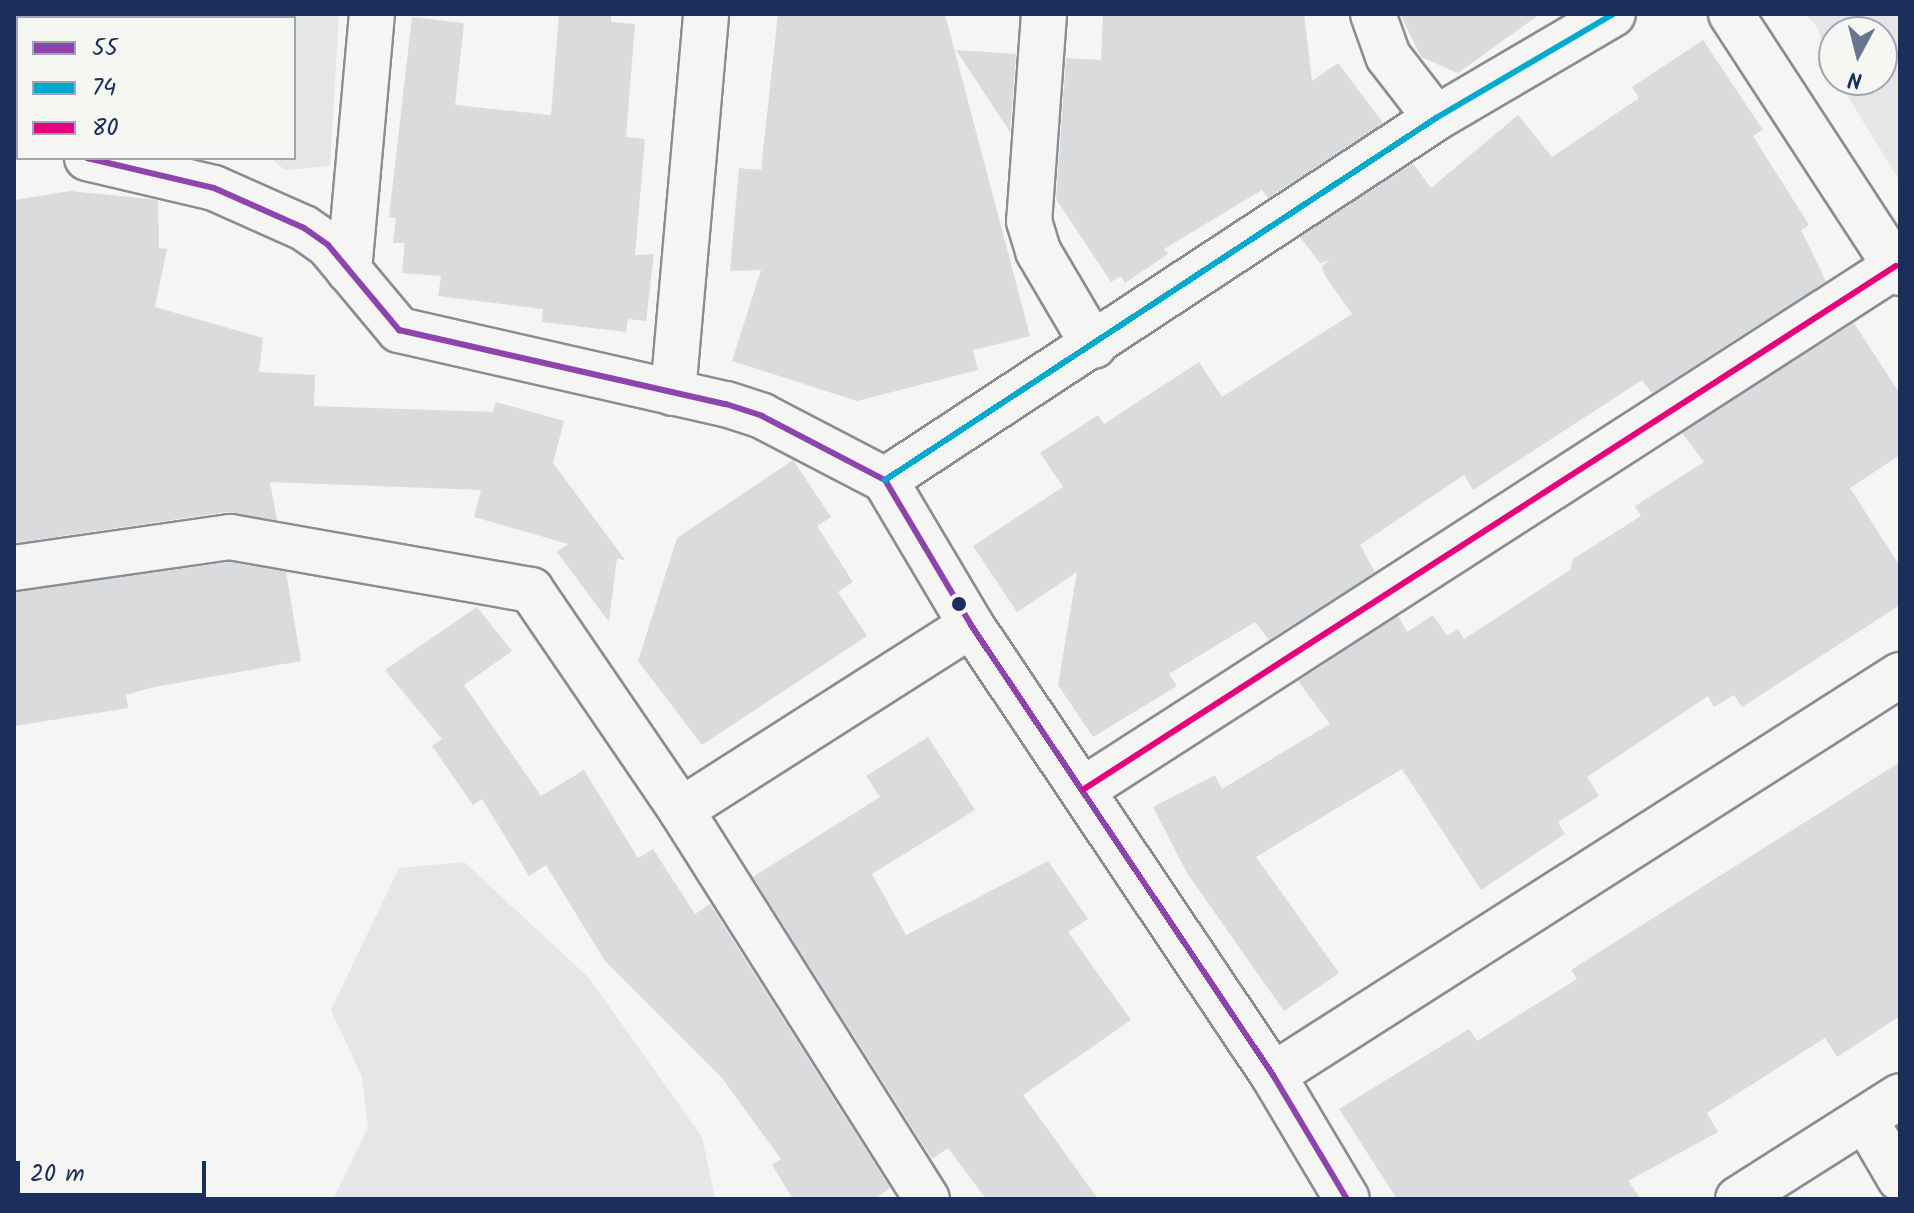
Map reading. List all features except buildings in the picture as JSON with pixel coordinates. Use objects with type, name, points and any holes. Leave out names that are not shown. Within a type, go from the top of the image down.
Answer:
[{"type":"street","points":[[349,271],[372,14]]},
{"type":"street","points":[[673,393],[706,14]]},
{"type":"street","points":[[1044,14],[1029,221],[1038,251],[1094,346]]},
{"type":"street","points":[[1373,14],[1388,56],[1436,118]]},
{"type":"street","points":[[885,480],[1094,346],[1436,118],[1613,14]]},
{"type":"street","points":[[1084,789],[1898,269],[1731,14]]},
{"type":"street","points":[[95,160],[214,188],[304,228],[349,271],[399,330],[762,416],[885,480],[971,625],[1084,789],[1273,1075],[1347,1199]]},
{"type":"street","points":[[14,568],[230,537],[531,590],[681,810],[927,1199]]},
{"type":"street","points":[[681,810],[971,625]]},
{"type":"street","points":[[1273,1075],[1900,675]]},
{"type":"street","points":[[1738,1199],[1882,1108],[1900,1179]]},
{"type":"shaded area","points":[[14,14],[339,14],[330,166],[285,170],[272,160],[296,160],[296,16],[16,16],[16,50]]},
{"type":"shaded area","points":[[1805,14],[1900,14],[1900,182],[1848,96],[1898,96],[1898,16],[1818,16],[1818,30]]},
{"type":"shaded area","points":[[464,862],[589,978],[702,1137],[715,1199],[333,1199],[368,1128],[362,1077],[331,1010],[399,868]]},
{"type":"transit line","name":"74","points":[[885,480],[1436,118],[1613,14]]},
{"type":"transit line","name":"55","points":[[95,160],[214,188],[304,228],[328,245],[399,330],[726,404],[762,416],[885,480],[971,625],[1273,1075],[1347,1199]]},
{"type":"transit line","name":"80","points":[[1084,789],[1896,266]]}]
